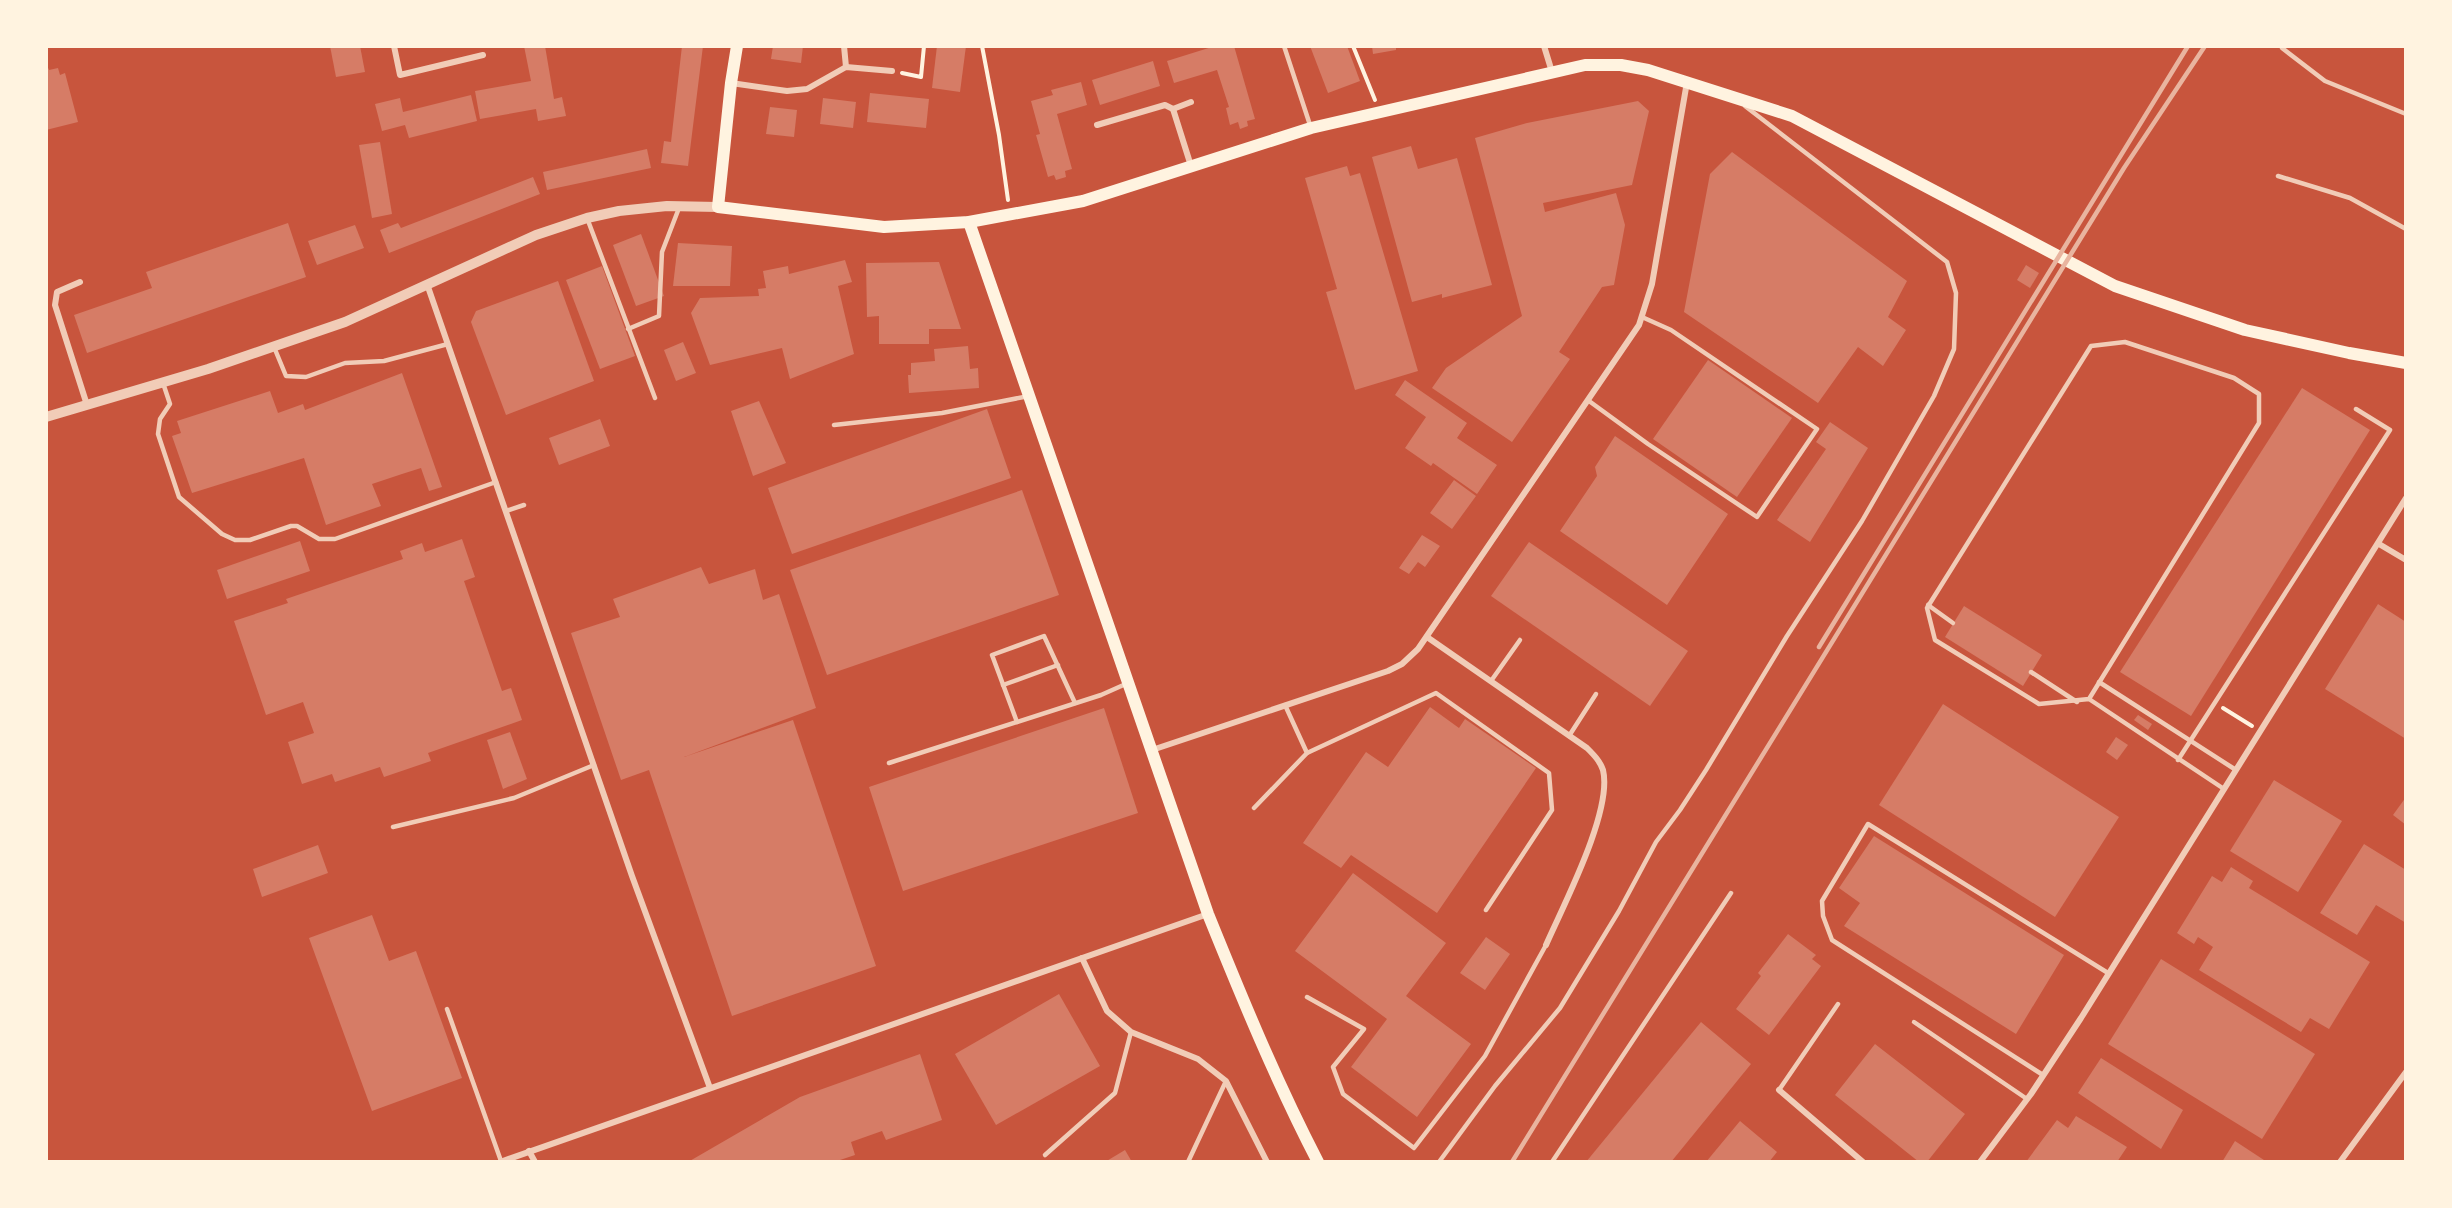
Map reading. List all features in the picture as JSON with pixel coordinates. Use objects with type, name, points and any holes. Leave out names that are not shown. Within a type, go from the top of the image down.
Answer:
[{"type":"main road","points":[[737,46],[718,207],[884,226],[969,222],[1083,201],[1311,128],[1585,65],[1621,65],[1648,70],[1792,116],[2027,242],[2115,286],[2245,330],[2349,354],[2406,363]]},
{"type":"main road","points":[[969,222],[1208,914],[1251,1022],[1318,1161]]},
{"type":"street","points":[[394,46],[400,75],[483,55]]},
{"type":"street","points":[[844,46],[846,68]]},
{"type":"street","points":[[1544,46],[1552,73]]},
{"type":"street","points":[[731,83],[787,91],[807,89],[846,68],[892,71]]},
{"type":"street","points":[[1151,750],[1388,671],[1409,657],[1427,636],[1635,334],[1652,284],[1687,82]]},
{"type":"street","points":[[1173,109],[1191,102]]},
{"type":"street","points":[[1097,125],[1166,105],[1173,109],[1192,167]]},
{"type":"street","points":[[46,417],[163,383],[345,322],[536,235],[587,218],[619,211],[679,206],[718,207]]},
{"type":"street","points":[[80,282],[57,291],[55,305],[87,405]]},
{"type":"street","points":[[427,284],[594,765],[710,1088]]},
{"type":"street","points":[[1980,1161],[2043,1075],[2406,498]]},
{"type":"street","points":[[2379,544],[2406,560]]},
{"type":"street","points":[[1427,636],[1569,735],[1597,757],[1602,768],[1604,781],[1595,826],[1582,863],[1546,945]]},
{"type":"street","points":[[501,1161],[1208,914]]},
{"type":"street","points":[[1082,958],[1107,1011],[1131,1032],[1198,1059],[1226,1081],[1267,1161]]},
{"type":"street","points":[[2340,1161],[2406,1072]]},
{"type":"street","points":[[1779,1090],[1863,1161]]},
{"type":"street","points":[[529,1151],[535,1161]]},
{"type":"lane","points":[[1284,46],[1311,128]]},
{"type":"lane","points":[[2282,48],[2325,81],[2406,114]]},
{"type":"lane","points":[[1439,1161],[1495,1086],[1560,1008],[1619,911],[1656,842],[1680,810],[1786,636],[1862,521],[1934,396],[1954,349],[1956,293],[1947,261],[1734,97]]},
{"type":"lane","points":[[2278,176],[2350,198],[2406,229]]},
{"type":"lane","points":[[628,329],[659,316],[662,252],[679,206]]},
{"type":"lane","points":[[587,218],[655,398]]},
{"type":"lane","points":[[1589,401],[1648,444],[1757,517],[1817,429],[1671,330],[1642,317]]},
{"type":"lane","points":[[2125,342],[2234,378],[2259,394],[2259,423],[2089,699],[2039,704],[1935,640],[1928,605],[2091,345],[2125,342]]},
{"type":"lane","points":[[274,346],[286,376],[306,377],[345,363],[384,361],[448,344]]},
{"type":"lane","points":[[163,383],[170,404],[160,419],[158,434],[179,497],[222,534],[235,540],[250,540],[291,526],[297,526],[319,539],[335,539],[496,482]]},
{"type":"lane","points":[[834,425],[942,412],[1029,396]]},
{"type":"lane","points":[[2178,760],[2390,430],[2356,409]]},
{"type":"lane","points":[[506,511],[524,505]]},
{"type":"lane","points":[[1928,605],[1953,622]]},
{"type":"lane","points":[[1017,722],[992,655],[1044,636],[1075,703]]},
{"type":"lane","points":[[1491,681],[1520,640]]},
{"type":"lane","points":[[1003,685],[1058,665]]},
{"type":"lane","points":[[2031,672],[2077,702]]},
{"type":"lane","points":[[2099,682],[2236,770]]},
{"type":"lane","points":[[890,764],[1075,703],[1128,683]]},
{"type":"lane","points":[[1254,808],[1307,753],[1436,693],[1549,773],[1552,810],[1486,910]]},
{"type":"lane","points":[[1569,735],[1596,694]]},
{"type":"lane","points":[[2089,699],[2224,789]]},
{"type":"lane","points":[[1285,705],[1307,753]]},
{"type":"lane","points":[[393,827],[514,798],[594,765]]},
{"type":"lane","points":[[2043,1075],[1832,940],[1823,916],[1822,901],[1868,824],[2108,973]]},
{"type":"lane","points":[[1552,1161],[1731,893]]},
{"type":"lane","points":[[1307,997],[1364,1029],[1333,1067],[1343,1094],[1414,1148],[1485,1056],[1546,945]]},
{"type":"lane","points":[[1779,1090],[1838,1004]]},
{"type":"lane","points":[[447,1009],[501,1161]]},
{"type":"lane","points":[[1914,1022],[2027,1098]]},
{"type":"lane","points":[[1045,1155],[1115,1093],[1131,1032]]},
{"type":"lane","points":[[1188,1161],[1226,1081]]},
{"type":"path","points":[[892,71],[921,77],[924,46]]},
{"type":"path","points":[[982,46],[999,135],[1010,215]]},
{"type":"path","points":[[1353,46],[1379,112]]},
{"type":"path","points":[[2215,703],[2260,731]]},
{"type":"building","points":[[330,46],[360,46],[365,72],[336,77]]},
{"type":"building","points":[[524,46],[545,46],[554,99],[562,97],[566,116],[538,121],[536,109],[480,119],[475,91],[531,81]]},
{"type":"building","points":[[682,46],[703,46],[688,166],[661,163],[664,141],[671,142]]},
{"type":"building","points":[[773,46],[803,46],[801,63],[771,59]]},
{"type":"building","points":[[937,46],[966,46],[960,92],[932,88]]},
{"type":"building","points":[[1215,46],[1234,46],[1255,119],[1247,121],[1248,126],[1240,129],[1238,122],[1230,125],[1226,108],[1229,107],[1217,70],[1174,83],[1167,61]]},
{"type":"building","points":[[1310,46],[1347,46],[1360,81],[1328,93]]},
{"type":"building","points":[[1372,46],[1396,46],[1396,50],[1373,54]]},
{"type":"building","points":[[1153,61],[1160,86],[1100,105],[1092,80]]},
{"type":"building","points":[[46,63],[49,70],[58,68],[60,75],[65,73],[78,122],[46,130]]},
{"type":"building","points":[[1081,82],[1087,105],[1057,114],[1072,169],[1065,171],[1066,177],[1056,180],[1054,175],[1048,177],[1036,135],[1040,134],[1031,101],[1053,95],[1051,90]]},
{"type":"building","points":[[870,93],[929,99],[926,128],[867,122]]},
{"type":"building","points":[[471,95],[477,121],[409,138],[405,125],[382,131],[375,104],[400,98],[403,112]]},
{"type":"building","points":[[823,98],[856,102],[853,128],[820,124]]},
{"type":"building","points":[[1638,101],[1649,111],[1632,185],[1543,203],[1545,212],[1616,193],[1625,225],[1614,285],[1602,287],[1559,352],[1570,359],[1512,442],[1432,388],[1446,368],[1522,316],[1475,138],[1527,123]]},
{"type":"building","points":[[770,107],[797,110],[794,137],[766,134]]},
{"type":"building","points":[[380,142],[392,214],[372,218],[359,145]]},
{"type":"building","points":[[1411,146],[1418,169],[1457,158],[1492,285],[1442,298],[1442,294],[1412,302],[1372,157]]},
{"type":"building","points":[[647,149],[651,168],[547,190],[543,172]]},
{"type":"building","points":[[1732,152],[1907,281],[1888,317],[1906,330],[1883,366],[1858,347],[1818,403],[1684,312],[1710,174]]},
{"type":"building","points":[[1347,166],[1350,176],[1360,173],[1418,371],[1355,390],[1326,292],[1337,289],[1305,178]]},
{"type":"building","points":[[533,177],[540,194],[389,253],[380,230],[398,223],[401,228]]},
{"type":"building","points":[[288,223],[306,277],[87,353],[74,315],[152,288],[146,272]]},
{"type":"building","points":[[355,225],[364,248],[317,265],[308,241]]},
{"type":"building","points":[[641,234],[664,296],[636,306],[613,245]]},
{"type":"building","points":[[678,243],[732,246],[730,286],[673,286]]},
{"type":"building","points":[[845,260],[852,282],[838,286],[854,354],[790,379],[782,348],[710,365],[691,313],[700,298],[759,296],[758,289],[766,288],[763,271],[788,266],[789,274]]},
{"type":"building","points":[[939,262],[961,329],[929,329],[929,344],[879,344],[879,316],[867,317],[866,263]]},
{"type":"building","points":[[2026,265],[2039,273],[2030,288],[2017,280]]},
{"type":"building","points":[[602,266],[635,356],[600,369],[566,280]]},
{"type":"building","points":[[558,281],[594,381],[506,415],[471,322],[476,311]]},
{"type":"building","points":[[683,342],[696,373],[676,381],[664,350]]},
{"type":"building","points":[[968,346],[970,369],[978,368],[979,388],[909,393],[908,375],[911,375],[911,363],[935,361],[934,349]]},
{"type":"building","points":[[1708,360],[1792,418],[1737,497],[1653,439]]},
{"type":"building","points":[[402,373],[442,487],[429,491],[421,468],[402,474],[372,484],[381,506],[326,525],[304,458],[192,493],[172,436],[181,433],[177,421],[270,391],[278,413],[303,404],[305,410]]},
{"type":"building","points":[[1405,380],[1467,423],[1457,438],[1497,465],[1477,494],[1433,463],[1431,466],[1405,448],[1426,417],[1395,395]]},
{"type":"building","points":[[2302,388],[2370,430],[2191,716],[2120,672]]},
{"type":"building","points":[[759,401],[786,463],[753,476],[731,411]]},
{"type":"building","points":[[987,409],[1011,478],[792,554],[768,488]]},
{"type":"building","points":[[600,419],[610,446],[559,465],[549,438]]},
{"type":"building","points":[[1830,422],[1868,448],[1810,542],[1777,520],[1826,449],[1816,442]]},
{"type":"building","points":[[1615,436],[1728,514],[1667,605],[1560,531],[1597,476],[1595,467]]},
{"type":"building","points":[[1454,480],[1476,496],[1452,529],[1430,513]]},
{"type":"building","points":[[1022,490],[1059,595],[827,675],[790,570]]},
{"type":"building","points":[[1422,535],[1440,546],[1425,567],[1418,562],[1409,574],[1399,568]]},
{"type":"building","points":[[462,539],[475,577],[464,581],[502,691],[511,688],[522,720],[428,753],[431,761],[384,777],[380,767],[335,782],[332,774],[302,784],[288,742],[314,733],[303,702],[266,715],[234,621],[288,603],[286,599],[403,559],[400,551],[422,543],[425,552]]},
{"type":"building","points":[[300,541],[310,571],[227,599],[217,570]]},
{"type":"building","points":[[1529,542],[1688,651],[1650,706],[1491,596]]},
{"type":"building","points":[[701,567],[709,584],[755,569],[763,600],[779,594],[816,708],[684,757],[793,720],[876,966],[732,1016],[649,770],[621,780],[571,633],[620,617],[613,599]]},
{"type":"building","points":[[2378,604],[2406,622],[2406,739],[2325,689]]},
{"type":"building","points":[[1964,606],[2042,655],[2023,686],[1945,637]]},
{"type":"building","points":[[1943,704],[2119,817],[2055,917],[1879,805]]},
{"type":"building","points":[[1430,707],[1459,728],[1465,719],[1536,768],[1437,913],[1351,855],[1341,868],[1303,843],[1366,752],[1388,767]]},
{"type":"building","points":[[1104,708],[1138,813],[903,891],[869,787]]},
{"type":"building","points":[[2138,715],[2152,724],[2148,730],[2134,720]]},
{"type":"building","points":[[510,732],[527,779],[503,789],[487,740]]},
{"type":"building","points":[[2116,737],[2128,745],[2117,760],[2106,752]]},
{"type":"building","points":[[2274,780],[2342,821],[2298,892],[2230,851]]},
{"type":"building","points":[[2406,797],[2406,825],[2393,815]]},
{"type":"building","points":[[1874,836],[2064,955],[2016,1034],[1844,926],[1860,903],[1839,888]]},
{"type":"building","points":[[2364,844],[2406,870],[2406,923],[2376,905],[2357,935],[2320,913]]},
{"type":"building","points":[[318,845],[328,873],[262,897],[253,869]]},
{"type":"building","points":[[2231,867],[2253,881],[2249,888],[2370,962],[2329,1029],[2310,1018],[2301,1032],[2199,970],[2213,947],[2198,937],[2194,944],[2177,933],[2212,876],[2222,882]]},
{"type":"building","points":[[1353,873],[1446,943],[1406,996],[1471,1044],[1417,1117],[1351,1067],[1387,1019],[1295,951]]},
{"type":"building","points":[[372,915],[389,961],[416,951],[462,1078],[372,1111],[309,938]]},
{"type":"building","points":[[1788,934],[1816,955],[1812,959],[1821,966],[1769,1035],[1736,1009],[1761,976],[1758,973]]},
{"type":"building","points":[[1486,937],[1510,954],[1485,990],[1460,973]]},
{"type":"building","points":[[2161,959],[2315,1054],[2262,1139],[2108,1044]]},
{"type":"building","points":[[1059,994],[1100,1066],[996,1125],[955,1054]]},
{"type":"building","points":[[1701,1022],[1751,1064],[1671,1162],[1586,1162]]},
{"type":"building","points":[[1875,1044],[1965,1114],[1927,1162],[1919,1162],[1835,1095]]},
{"type":"building","points":[[920,1054],[942,1120],[886,1140],[882,1131],[851,1142],[855,1155],[834,1162],[688,1162],[800,1097]]},
{"type":"building","points":[[2101,1058],[2183,1110],[2161,1149],[2078,1093]]},
{"type":"building","points":[[2076,1116],[2127,1147],[2117,1162],[2026,1162],[2057,1120],[2068,1128]]},
{"type":"building","points":[[1740,1121],[1777,1152],[1769,1162],[1706,1162]]},
{"type":"building","points":[[2235,1141],[2267,1162],[2222,1162]]},
{"type":"building","points":[[1125,1150],[1132,1162],[1105,1162]]},
{"type":"railway","points":[[1819,647],[2188,46]]},
{"type":"railway","points":[[1512,1162],[2124,168],[2205,46]]}]
